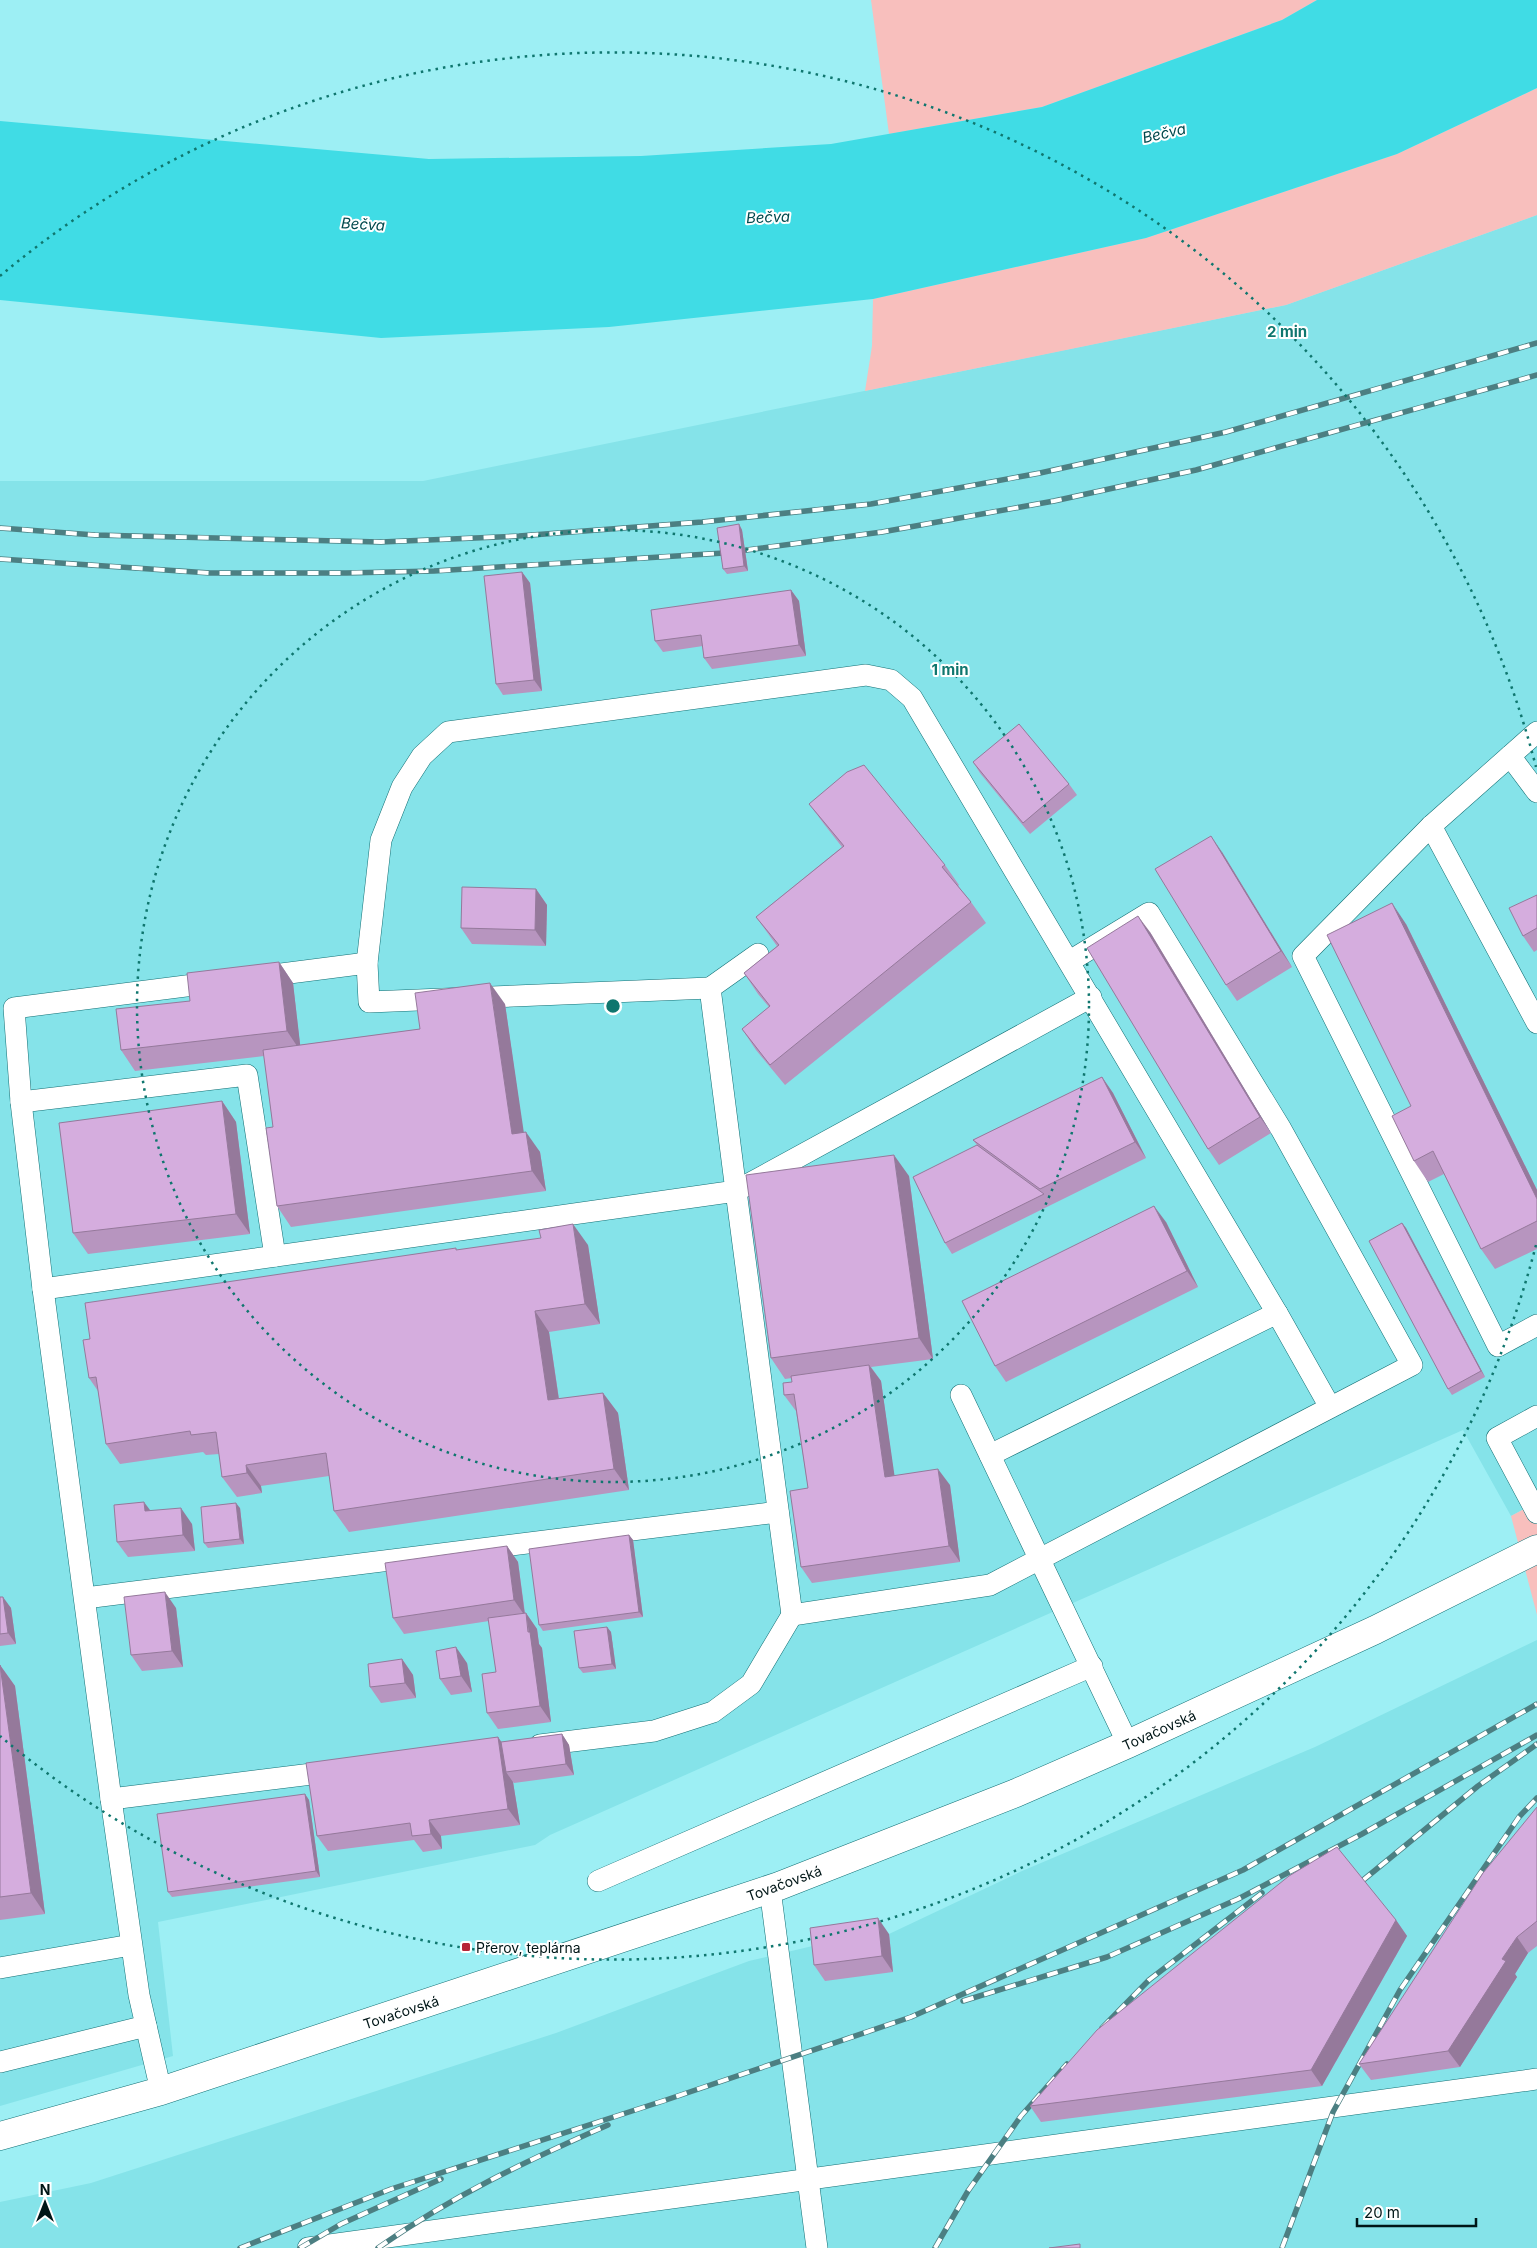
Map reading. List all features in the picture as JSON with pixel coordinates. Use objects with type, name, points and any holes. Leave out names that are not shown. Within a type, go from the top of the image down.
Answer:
[{"type":"main road","name":"Tovačovská","points":[[0,2136],[161,2090],[770,1889],[998,1800],[1128,1744],[1375,1630],[1537,1549]]},
{"type":"lane","points":[[758,954],[710,988],[369,1002],[367,963],[381,840],[402,787],[422,756],[448,732],[866,675],[890,680],[912,698],[1091,997],[1277,1313],[1330,1407]]},
{"type":"lane","points":[[1537,732],[1431,826],[1303,956],[1489,1351],[1537,1325]]},
{"type":"lane","points":[[1510,756],[1537,792]]},
{"type":"lane","points":[[1431,826],[1535,1015]]},
{"type":"lane","points":[[792,1615],[990,1585],[1412,1365],[1281,1129],[1149,913],[1070,962]]},
{"type":"lane","points":[[161,2090],[146,2026],[131,1945],[42,1289],[20,1102],[8,1036],[14,1008],[367,963]]},
{"type":"lane","points":[[516,1748],[654,1731],[714,1712],[752,1684],[792,1615],[710,988]]},
{"type":"lane","points":[[42,1289],[736,1191],[1091,997]]},
{"type":"lane","points":[[20,1102],[247,1075],[275,1256]]},
{"type":"lane","points":[[990,1456],[1277,1313]]},
{"type":"lane","points":[[961,1394],[1128,1744]]},
{"type":"lane","points":[[1537,1416],[1497,1438],[1537,1513]]},
{"type":"lane","points":[[85,1598],[778,1512]]},
{"type":"lane","points":[[598,1881],[1092,1666]]},
{"type":"lane","points":[[111,1799],[358,1768]]},
{"type":"lane","points":[[770,1889],[817,2248]]},
{"type":"lane","points":[[0,1968],[131,1945]]},
{"type":"lane","points":[[0,2062],[146,2026]]},
{"type":"lane","points":[[308,2248],[1537,2079]]},
{"type":"shaded area","points":[[871,0],[1317,0],[1282,20],[1042,107],[889,134]]},
{"type":"shaded area","points":[[1537,88],[1537,215],[1286,305],[865,391],[872,346],[873,299],[1146,238],[1397,154]]},
{"type":"shaded area","points":[[1537,215],[1537,1502],[1511,1516],[1463,1430],[550,1835],[535,1845],[158,1922],[173,2056],[0,2106],[0,481],[423,481],[1286,305]]},
{"type":"shaded area","points":[[1537,1502],[1537,1615],[1511,1516]]},
{"type":"shaded area","points":[[1537,1640],[1537,2248],[0,2248],[0,2202],[91,2183],[556,2033],[749,1961],[821,1944],[889,1934],[1022,1871],[1315,1747]]},
{"type":"water","name":"Bečva","points":[[1317,0],[1537,0],[1537,88],[1397,154],[1146,238],[873,299],[609,327],[381,338],[0,300],[0,121],[429,159],[641,156],[831,144],[1042,107],[1282,20]]},
{"type":"building","points":[[739,524],[744,566],[723,569],[717,528]]},
{"type":"building","points":[[522,572],[534,680],[496,684],[484,576]]},
{"type":"building","points":[[791,590],[799,645],[704,658],[701,635],[655,641],[651,610]]},
{"type":"building","points":[[1019,724],[1069,784],[1023,823],[973,762]]},
{"type":"building","points":[[864,765],[945,865],[942,867],[971,902],[770,1065],[742,1029],[770,1006],[744,973],[779,945],[756,917],[844,846],[809,804],[847,772]]},
{"type":"building","points":[[1211,836],[1281,951],[1226,985],[1155,869]]},
{"type":"building","points":[[462,887],[536,889],[535,930],[461,928]]},
{"type":"building","points":[[1537,895],[1537,928],[1523,936],[1509,908]]},
{"type":"building","points":[[1392,903],[1537,1199],[1537,1221],[1481,1249],[1433,1151],[1414,1161],[1392,1116],[1411,1106],[1327,935]]},
{"type":"building","points":[[1138,916],[1260,1117],[1208,1149],[1087,948]]},
{"type":"building","points":[[279,962],[287,1031],[121,1050],[116,1009],[190,1001],[187,973]]},
{"type":"building","points":[[490,983],[512,1134],[526,1132],[532,1171],[277,1206],[266,1128],[273,1127],[263,1050],[420,1029],[415,993]]},
{"type":"building","points":[[1102,1077],[1135,1142],[1040,1189],[973,1140]]},
{"type":"building","points":[[222,1101],[236,1214],[73,1233],[59,1123]]},
{"type":"building","points":[[977,1145],[1044,1194],[945,1243],[913,1177]]},
{"type":"building","points":[[894,1155],[919,1338],[771,1358],[746,1175]]},
{"type":"building","points":[[1154,1206],[1187,1271],[995,1366],[962,1301]]},
{"type":"building","points":[[1402,1223],[1481,1371],[1448,1389],[1369,1241]]},
{"type":"building","points":[[573,1224],[585,1304],[535,1311],[548,1400],[603,1393],[614,1469],[334,1511],[326,1453],[246,1465],[247,1473],[222,1477],[216,1432],[191,1435],[190,1431],[106,1444],[96,1377],[89,1378],[83,1340],[90,1339],[85,1303],[456,1248],[456,1250],[541,1238],[539,1230]]},
{"type":"building","points":[[869,1365],[885,1477],[938,1469],[949,1546],[801,1567],[790,1491],[808,1488],[794,1394],[784,1395],[783,1383],[792,1382],[791,1376]]},
{"type":"building","points":[[144,1502],[145,1511],[181,1508],[183,1535],[117,1542],[114,1505]]},
{"type":"building","points":[[236,1503],[240,1539],[204,1543],[201,1507]]},
{"type":"building","points":[[629,1535],[639,1612],[539,1625],[529,1549]]},
{"type":"building","points":[[507,1546],[514,1600],[393,1618],[385,1563]]},
{"type":"building","points":[[165,1592],[172,1651],[131,1655],[124,1597]]},
{"type":"building","points":[[0,1597],[3,1597],[8,1633],[0,1634]]},
{"type":"building","points":[[526,1613],[540,1706],[487,1713],[482,1674],[496,1672],[488,1618]]},
{"type":"building","points":[[607,1627],[612,1664],[579,1668],[574,1631]]},
{"type":"building","points":[[456,1647],[461,1676],[440,1679],[436,1651]]},
{"type":"building","points":[[402,1659],[405,1683],[370,1687],[368,1664]]},
{"type":"building","points":[[0,1665],[31,1893],[0,1897]]},
{"type":"building","points":[[562,1734],[566,1764],[506,1772],[501,1742]]},
{"type":"building","points":[[498,1737],[508,1809],[429,1820],[431,1834],[412,1836],[410,1823],[317,1836],[306,1763]]},
{"type":"building","points":[[305,1794],[316,1871],[168,1892],[157,1814]]},
{"type":"building","points":[[1537,1807],[1537,1921],[1517,1937],[1502,1959],[1506,1961],[1448,2051],[1359,2064],[1483,1873]]},
{"type":"building","points":[[1337,1847],[1396,1920],[1311,2070],[1030,2106],[1097,2030],[1289,1876]]},
{"type":"building","points":[[878,1918],[882,1956],[814,1965],[810,1928]]},
{"type":"building","points":[[1080,2244],[1080,2248],[1049,2248]]},
{"type":"railway","points":[[0,528],[95,535],[381,542],[519,536],[702,522],[871,504],[1040,473],[1226,432],[1537,343]]},
{"type":"railway","points":[[0,559],[210,573],[346,573],[434,571],[724,553],[882,532],[1054,501],[1196,470],[1537,375]]},
{"type":"railway","points":[[240,2248],[391,2189],[663,2101],[911,2017],[1243,1870],[1537,1704]]},
{"type":"railway","points":[[963,2001],[1107,1957],[1238,1899],[1362,1834],[1537,1735]]},
{"type":"railway","points":[[1362,1881],[1478,1786],[1537,1744]]},
{"type":"railway","points":[[1282,2248],[1333,2112],[1400,1990],[1519,1817],[1537,1798]]},
{"type":"railway","points":[[1102,2028],[1149,1980],[1262,1893]]},
{"type":"railway","points":[[935,2248],[968,2191],[1021,2116],[1067,2064]]},
{"type":"railway","points":[[378,2248],[433,2212],[490,2180],[608,2125]]},
{"type":"railway","points":[[300,2248],[341,2224],[441,2179]]},
{"type":"place","name":"Přerov, teplárna","points":[[466,1947]]}]
